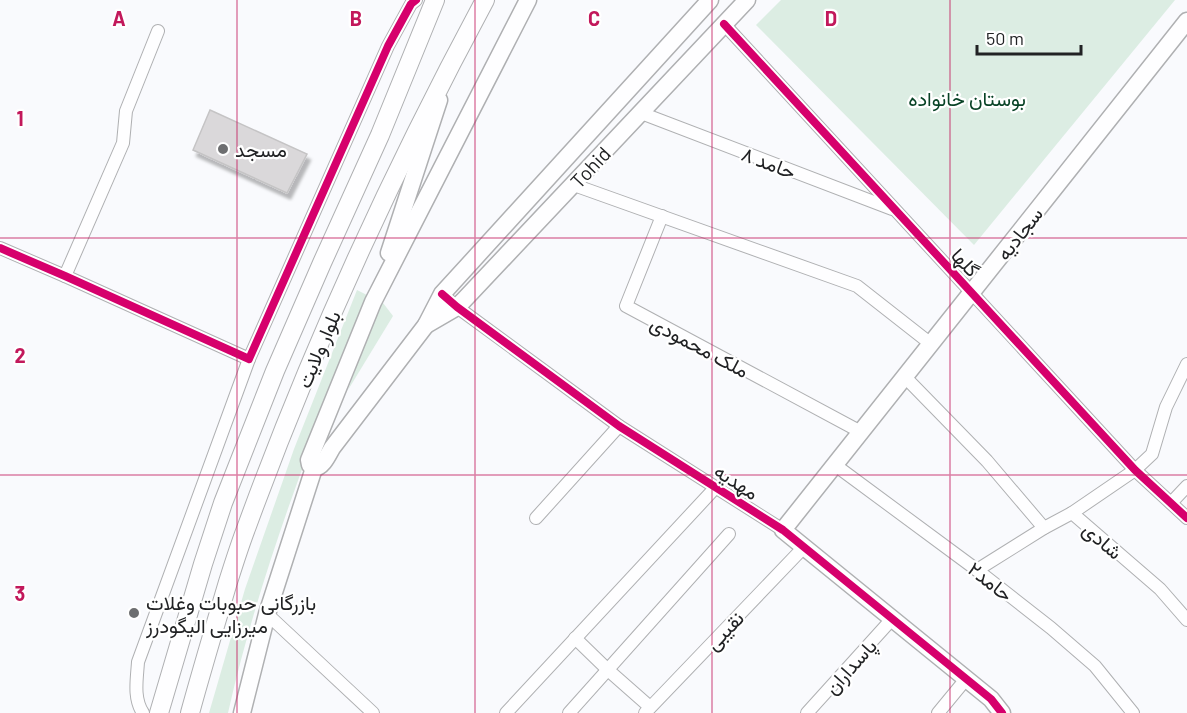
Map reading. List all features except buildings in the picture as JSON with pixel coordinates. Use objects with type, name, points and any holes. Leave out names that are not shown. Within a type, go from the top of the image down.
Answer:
[{"type":"main road","name":"بلوار ولایت","points":[[159,713],[223,503],[275,371],[380,135],[435,0]]},
{"type":"main road","name":"بلوار ولایت","points":[[190,713],[206,651],[246,527],[304,379],[359,254],[453,60],[485,0]]},
{"type":"main road","points":[[373,302],[528,0]]},
{"type":"main road","name":"Tohid","points":[[314,468],[322,464],[426,325],[442,294],[710,0]]},
{"type":"main road","name":"Tohid","points":[[426,325],[457,307],[747,0]]},
{"type":"main road","name":"سجادیه","points":[[783,530],[1187,21]]},
{"type":"main road","points":[[242,713],[267,614],[314,468],[310,465],[309,460],[373,302],[453,60]]},
{"type":"main road","name":"مهدیه","points":[[783,530],[992,699],[1002,713]]},
{"type":"street","points":[[143,713],[140,710],[135,689],[138,662],[249,359],[388,46],[411,4],[416,0]]},
{"type":"street","name":"گلها","points":[[724,24],[1135,470],[1187,518]]},
{"type":"street","points":[[65,276],[123,143],[126,111],[158,31]]},
{"type":"street","name":"حامد ۸","points":[[641,113],[896,211]]},
{"type":"street","points":[[574,185],[857,286],[931,344]]},
{"type":"street","name":"ملک محمودی","points":[[662,216],[626,306],[861,432]]},
{"type":"street","points":[[0,249],[249,359]]},
{"type":"street","name":"مهدیه","points":[[442,294],[619,426],[783,530]]},
{"type":"street","points":[[1072,513],[1135,470],[1152,454],[1166,406],[1187,364]]},
{"type":"street","points":[[905,377],[987,461],[1044,528]]},
{"type":"street","points":[[536,518],[619,426]]},
{"type":"street","name":"حامد۲","points":[[835,465],[1051,628],[1095,666],[1133,713]]},
{"type":"street","points":[[1171,503],[1187,486]]},
{"type":"street","points":[[506,713],[716,487]]},
{"type":"street","name":"شادی","points":[[977,570],[1072,513],[1160,589],[1187,620]]},
{"type":"street","points":[[569,713],[729,534]]},
{"type":"street","name":"نقیبی","points":[[648,710],[804,547]]},
{"type":"street","points":[[267,614],[373,713]]},
{"type":"street","name":"پاسداران","points":[[807,713],[892,619]]},
{"type":"street","points":[[575,639],[648,710]]},
{"type":"street","points":[[938,713],[966,679]]},
{"type":"green space","name":"بوستان خانواده","points":[[781,0],[1175,0],[974,245],[756,25]]},
{"type":"green space","points":[[357,290],[367,295],[290,502],[256,607],[228,713],[209,713],[245,589],[294,449]]},
{"type":"green space","points":[[380,299],[393,316],[348,390]]},
{"type":"cycle path","points":[[0,248],[249,359],[388,46],[411,4],[416,0]]},
{"type":"cycle path","points":[[724,24],[1135,470],[1187,518]]},
{"type":"cycle path","points":[[442,294],[619,426],[783,530],[991,699],[1002,713]]},
{"type":"place","name":"مسجد","points":[[223,149]]},
{"type":"place","name":"بازرگانی حبوبات وغلات میرزایی الیگودرز","points":[[134,613]]}]
